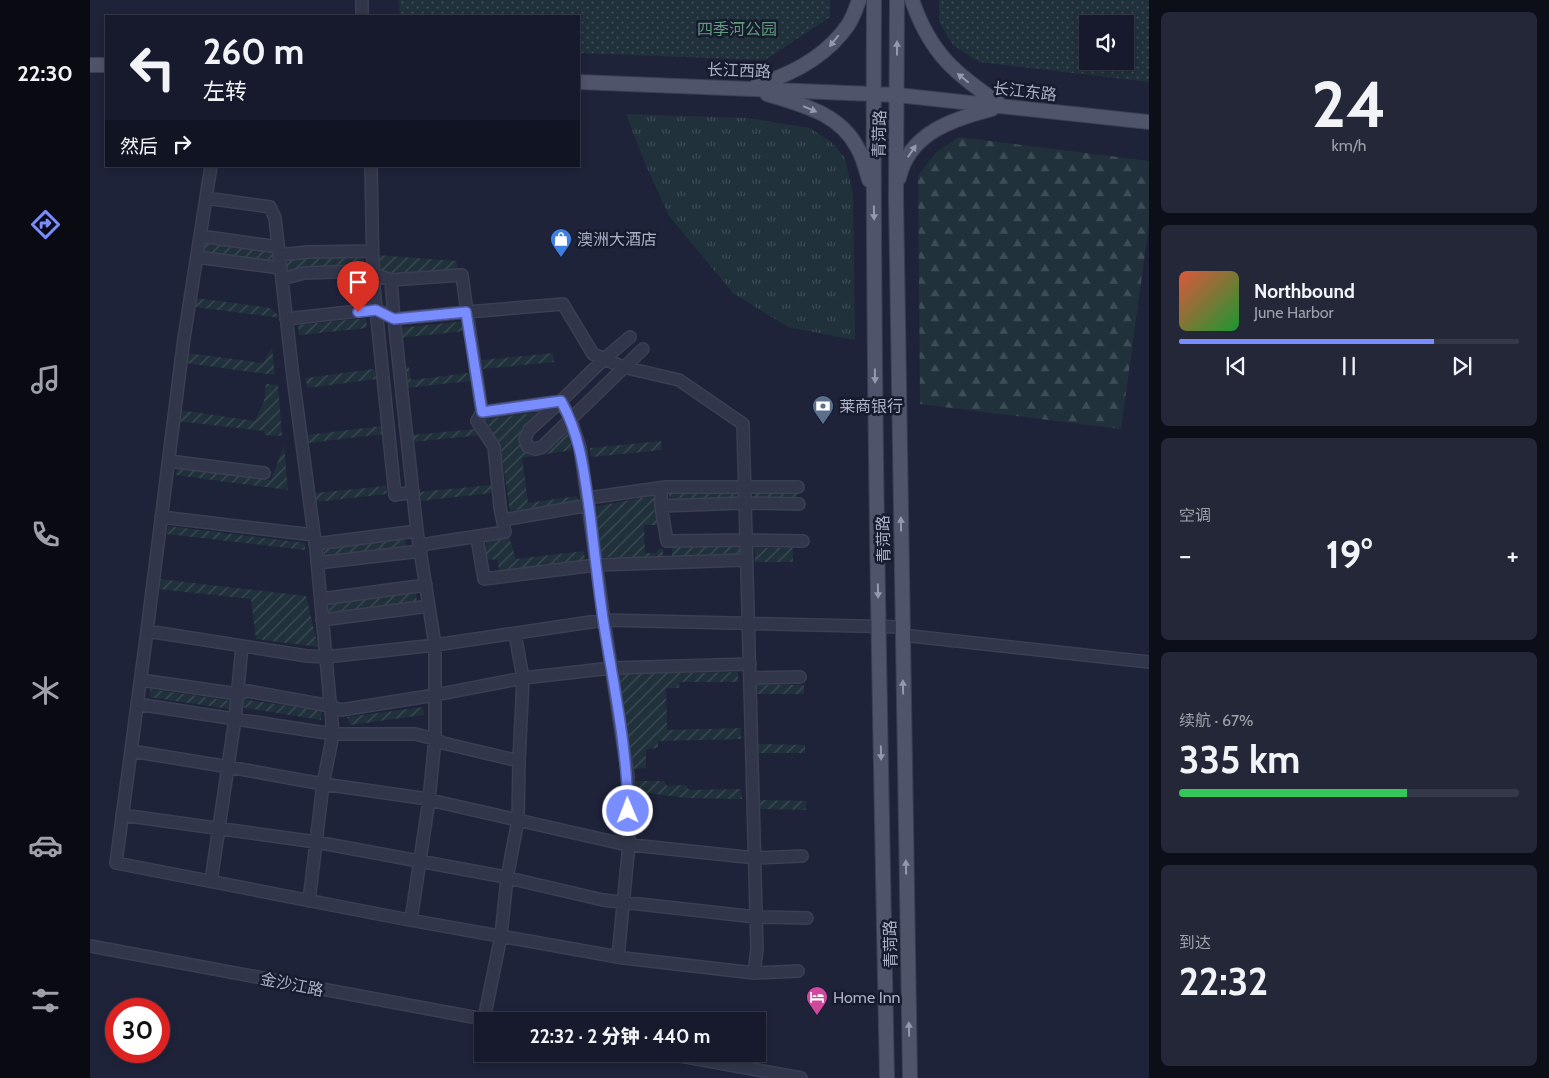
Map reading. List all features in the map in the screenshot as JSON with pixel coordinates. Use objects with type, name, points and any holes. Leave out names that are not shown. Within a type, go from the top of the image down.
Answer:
[{"type":"main road","points":[[747,88],[779,78],[827,50],[848,24],[859,0]]},
{"type":"main road","name":"青菏路","points":[[874,0],[873,194],[878,627],[887,1078]]},
{"type":"main road","name":"青菏路","points":[[897,0],[896,196],[910,1078]]},
{"type":"main road","points":[[912,0],[928,39],[937,51],[959,75],[1002,106]]},
{"type":"main road","points":[[90,64],[105,65]]},
{"type":"main road","name":"长江西路","points":[[580,82],[897,95]]},
{"type":"main road","points":[[747,88],[805,106],[837,121],[848,132],[858,148],[873,194]]},
{"type":"main road","name":"长江东路","points":[[897,95],[1149,122]]},
{"type":"main road","points":[[896,196],[901,171],[919,140],[954,120],[1002,106]]},
{"type":"street","points":[[362,0],[362,15]]},
{"type":"street","points":[[211,167],[184,338],[116,863],[411,920],[618,957],[754,974],[798,971]]},
{"type":"street","points":[[371,167],[373,274],[395,495],[413,492]]},
{"type":"street","points":[[206,198],[270,207],[275,218],[286,319],[315,540],[333,734],[323,784],[309,900]]},
{"type":"street","points":[[200,236],[279,251],[372,251]]},
{"type":"street","points":[[197,257],[281,274],[364,271],[391,280],[462,275],[482,412],[477,420],[494,447],[505,532],[420,548],[317,563]]},
{"type":"street","points":[[391,280],[417,531],[435,645],[435,739],[430,800],[411,920]]},
{"type":"street","points":[[286,319],[376,310],[394,319],[563,304],[593,354],[623,367],[679,380],[743,424],[757,949],[754,974]]},
{"type":"street","points":[[630,337],[529,430],[524,439],[528,447],[536,449],[542,447],[643,348]]},
{"type":"street","points":[[482,412],[561,401]]},
{"type":"street","points":[[561,401],[570,418],[580,447],[628,777],[629,844],[618,957]]},
{"type":"street","points":[[169,461],[264,473]]},
{"type":"street","points":[[503,520],[588,501],[661,488],[798,487]]},
{"type":"street","points":[[661,488],[661,506],[667,542],[668,563]]},
{"type":"street","points":[[661,506],[746,503],[799,504]]},
{"type":"street","points":[[162,517],[315,540],[417,531]]},
{"type":"street","points":[[477,538],[484,579],[596,565],[747,560]]},
{"type":"street","points":[[667,542],[746,540],[803,542]]},
{"type":"street","points":[[320,599],[426,585]]},
{"type":"street","points":[[322,620],[429,606]]},
{"type":"street","points":[[147,631],[307,656],[326,657],[435,645],[604,620],[878,627],[1149,662]]},
{"type":"street","points":[[490,1012],[507,878],[518,820],[523,678],[515,634]]},
{"type":"street","points":[[211,882],[235,719],[242,646]]},
{"type":"street","points":[[141,680],[238,694],[248,691],[330,706],[342,710],[523,678],[612,668],[750,664]]},
{"type":"street","points":[[750,678],[800,677]]},
{"type":"street","points":[[137,704],[333,734],[415,734],[443,743],[519,761]]},
{"type":"street","points":[[131,751],[323,784],[430,800],[629,844],[754,858],[802,856]]},
{"type":"street","points":[[122,815],[316,842],[507,878],[603,900],[756,917],[807,918]]},
{"type":"street","name":"金沙江路","points":[[90,946],[474,1017]]},
{"type":"street","points":[[714,1062],[801,1078]]},
{"type":"green space","name":"四季河公园","points":[[399,0],[830,0],[830,17],[765,60],[580,53],[580,15],[400,15]]},
{"type":"green space","points":[[939,0],[1149,0],[1149,82],[979,62],[953,45],[939,22]]},
{"type":"green space","points":[[626,114],[748,118],[810,128],[831,142],[845,158],[853,194],[855,340],[788,327],[733,293],[669,216],[644,161]]},
{"type":"green space","points":[[959,137],[1149,161],[1149,224],[1121,429],[920,404],[918,176],[935,153]]},
{"type":"green space","points":[[206,242],[274,252],[272,264],[204,254]]},
{"type":"green space","points":[[363,254],[365,268],[308,269],[286,272],[286,258]]},
{"type":"green space","points":[[377,255],[456,261],[459,271],[397,276],[377,269]]},
{"type":"green space","points":[[196,298],[270,308],[281,318],[195,307]]},
{"type":"green space","points":[[366,318],[367,328],[299,335],[298,325]]},
{"type":"green space","points":[[466,321],[467,331],[399,338],[398,328]]},
{"type":"green space","points":[[272,348],[275,375],[186,363],[187,353],[263,363]]},
{"type":"green space","points":[[553,353],[554,362],[483,369],[482,360]]},
{"type":"green space","points":[[403,367],[409,367],[411,380],[469,373],[470,381],[405,388]]},
{"type":"green space","points":[[374,369],[376,379],[307,388],[306,378]]},
{"type":"green space","points":[[266,384],[278,385],[282,436],[265,435],[264,431],[177,421],[179,410],[255,421],[264,401]]},
{"type":"green space","points":[[538,412],[524,426],[521,435],[521,441],[528,454],[547,453],[549,448],[568,429],[572,450],[522,458],[528,503],[577,496],[578,501],[510,511],[501,448],[485,419]]},
{"type":"green space","points":[[382,426],[383,434],[308,443],[307,435]]},
{"type":"green space","points":[[476,429],[480,435],[413,442],[412,435]]},
{"type":"green space","points":[[661,441],[662,450],[591,457],[590,448]]},
{"type":"green space","points":[[284,446],[288,490],[176,475],[177,468],[271,480]]},
{"type":"green space","points":[[491,485],[491,493],[420,501],[419,492]]},
{"type":"green space","points":[[386,486],[387,494],[316,502],[315,493]]},
{"type":"green space","points":[[740,490],[741,499],[669,501],[669,492]]},
{"type":"green space","points":[[754,491],[797,491],[797,500],[754,500]]},
{"type":"green space","points":[[656,495],[658,525],[644,525],[645,553],[657,553],[658,549],[663,549],[663,558],[602,557],[594,507]]},
{"type":"green space","points":[[168,526],[305,543],[305,550],[167,534]]},
{"type":"green space","points":[[509,537],[516,559],[584,551],[585,561],[499,572],[498,560],[486,559],[486,540]]},
{"type":"green space","points":[[405,538],[406,546],[324,557],[323,549]]},
{"type":"green space","points":[[744,546],[744,555],[672,556],[672,547]]},
{"type":"green space","points":[[755,548],[793,548],[793,562],[755,562]]},
{"type":"green space","points":[[159,579],[306,596],[318,647],[256,639],[251,599],[158,589]]},
{"type":"green space","points":[[416,593],[417,603],[329,614],[328,604]]},
{"type":"green space","points":[[738,672],[738,682],[679,682],[679,688],[666,688],[667,730],[741,728],[741,739],[658,741],[658,748],[646,749],[646,768],[633,769],[618,674]]},
{"type":"green space","points":[[755,685],[804,685],[804,694],[755,694]]},
{"type":"green space","points":[[150,689],[231,701],[230,709],[149,697]]},
{"type":"green space","points":[[241,699],[322,711],[321,720],[240,707]]},
{"type":"green space","points":[[423,707],[424,715],[350,725],[347,717]]},
{"type":"green space","points":[[756,744],[805,745],[805,753],[756,753]]},
{"type":"green space","points":[[632,781],[664,781],[667,786],[686,785],[689,790],[741,789],[742,799],[686,798],[634,791]]},
{"type":"green space","points":[[757,800],[806,801],[806,810],[757,809]]},
{"type":"place","name":"澳洲大酒店","points":[[561,258]]},
{"type":"place","name":"莱商银行","points":[[823,425]]},
{"type":"place","name":"Home Inn","points":[[817,1016]]},
{"type":"route","points":[[358,312],[376,310],[394,319],[466,312],[482,412],[561,401],[570,418],[580,447],[628,777],[628,811]]}]
